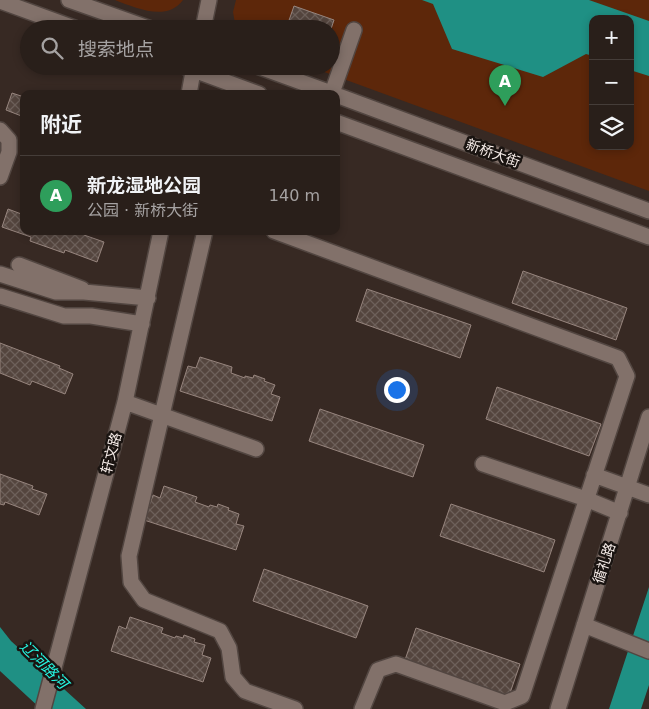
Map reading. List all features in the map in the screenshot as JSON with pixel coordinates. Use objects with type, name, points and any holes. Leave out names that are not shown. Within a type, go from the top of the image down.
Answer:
[{"type":"street","points":[[68,0],[125,20]]},
{"type":"street","points":[[205,20],[210,0]]},
{"type":"street","points":[[0,1],[52,20]]},
{"type":"street","points":[[340,59],[354,30]]},
{"type":"street","points":[[189,90],[190,75]]},
{"type":"street","points":[[208,75],[248,90]]},
{"type":"street","name":"新桥大街","points":[[282,75],[323,90]]},
{"type":"street","points":[[334,90],[335,75]]},
{"type":"street","name":"新桥大街","points":[[340,96],[649,211]]},
{"type":"street","name":"新桥大街","points":[[340,123],[649,237]]},
{"type":"street","points":[[0,130],[9,140],[9,152],[0,178]]},
{"type":"street","name":"轩文路","points":[[43,709],[51,672],[125,402],[160,235]]},
{"type":"street","points":[[204,235],[129,556],[131,582],[144,600],[220,631],[229,648],[233,677],[245,691],[295,709]]},
{"type":"street","points":[[285,235],[618,358],[627,376],[522,696],[505,703],[396,664],[378,670],[362,709]]},
{"type":"street","points":[[19,265],[81,288],[84,292]]},
{"type":"street","points":[[0,274],[56,292],[84,292],[148,298]]},
{"type":"street","points":[[78,316],[84,292]]},
{"type":"street","points":[[0,296],[64,316],[91,316],[142,324]]},
{"type":"street","points":[[125,402],[256,449]]},
{"type":"street","name":"循礼路","points":[[558,709],[649,417]]},
{"type":"street","points":[[483,464],[586,499],[620,513]]},
{"type":"street","points":[[594,475],[649,495]]},
{"type":"street","points":[[584,625],[649,651]]},
{"type":"shaded area","points":[[115,0],[183,0],[176,7],[160,12],[142,9]]},
{"type":"shaded area","points":[[236,0],[649,0],[649,191],[333,75],[340,75],[340,20],[234,20],[233,12]]},
{"type":"water","points":[[422,0],[589,0],[632,15],[589,15],[589,55],[586,54],[543,77],[452,49],[433,4]]},
{"type":"water","points":[[634,16],[649,21],[649,76],[634,71]]},
{"type":"water","points":[[649,587],[649,685],[641,709],[609,709]]},
{"type":"water","points":[[0,627],[11,641],[86,709],[41,709],[0,671]]},
{"type":"building","points":[[294,6],[334,20],[289,20]]},
{"type":"building","points":[[12,93],[20,96],[20,115],[6,110]]},
{"type":"building","points":[[8,209],[20,214],[20,233],[2,227]]},
{"type":"building","points":[[25,235],[84,235],[104,242],[97,262],[65,250],[64,253],[30,241],[31,237]]},
{"type":"building","points":[[523,271],[627,308],[616,340],[512,303]]},
{"type":"building","points":[[367,289],[471,325],[460,358],[356,321]]},
{"type":"building","points":[[0,343],[60,366],[59,368],[73,374],[65,394],[32,381],[30,385],[0,373]]},
{"type":"building","points":[[200,357],[232,367],[231,373],[245,378],[245,376],[253,378],[254,375],[275,385],[271,394],[280,397],[272,421],[180,391],[188,366],[196,368]]},
{"type":"building","points":[[497,387],[601,424],[589,456],[486,419]]},
{"type":"building","points":[[320,409],[424,445],[413,477],[309,441]]},
{"type":"building","points":[[0,474],[33,486],[32,489],[47,494],[39,515],[5,502],[4,505],[0,504]]},
{"type":"building","points":[[164,486],[197,497],[195,502],[209,507],[210,505],[217,507],[218,504],[239,514],[236,524],[244,526],[236,550],[144,520],[153,495],[160,498]]},
{"type":"building","points":[[451,504],[555,540],[544,572],[440,536]]},
{"type":"building","points":[[264,569],[368,606],[356,638],[253,601]]},
{"type":"building","points":[[130,617],[163,628],[161,633],[175,638],[176,636],[183,638],[184,635],[195,639],[194,642],[205,645],[202,655],[211,658],[203,682],[111,651],[119,626],[126,629]]},
{"type":"building","points":[[416,628],[520,664],[509,696],[405,660]]},
{"type":"place","name":"新龙湿地公园","points":[[505,106]]},
{"type":"water label","name":"辽河路河","points":[[44,665]]}]
